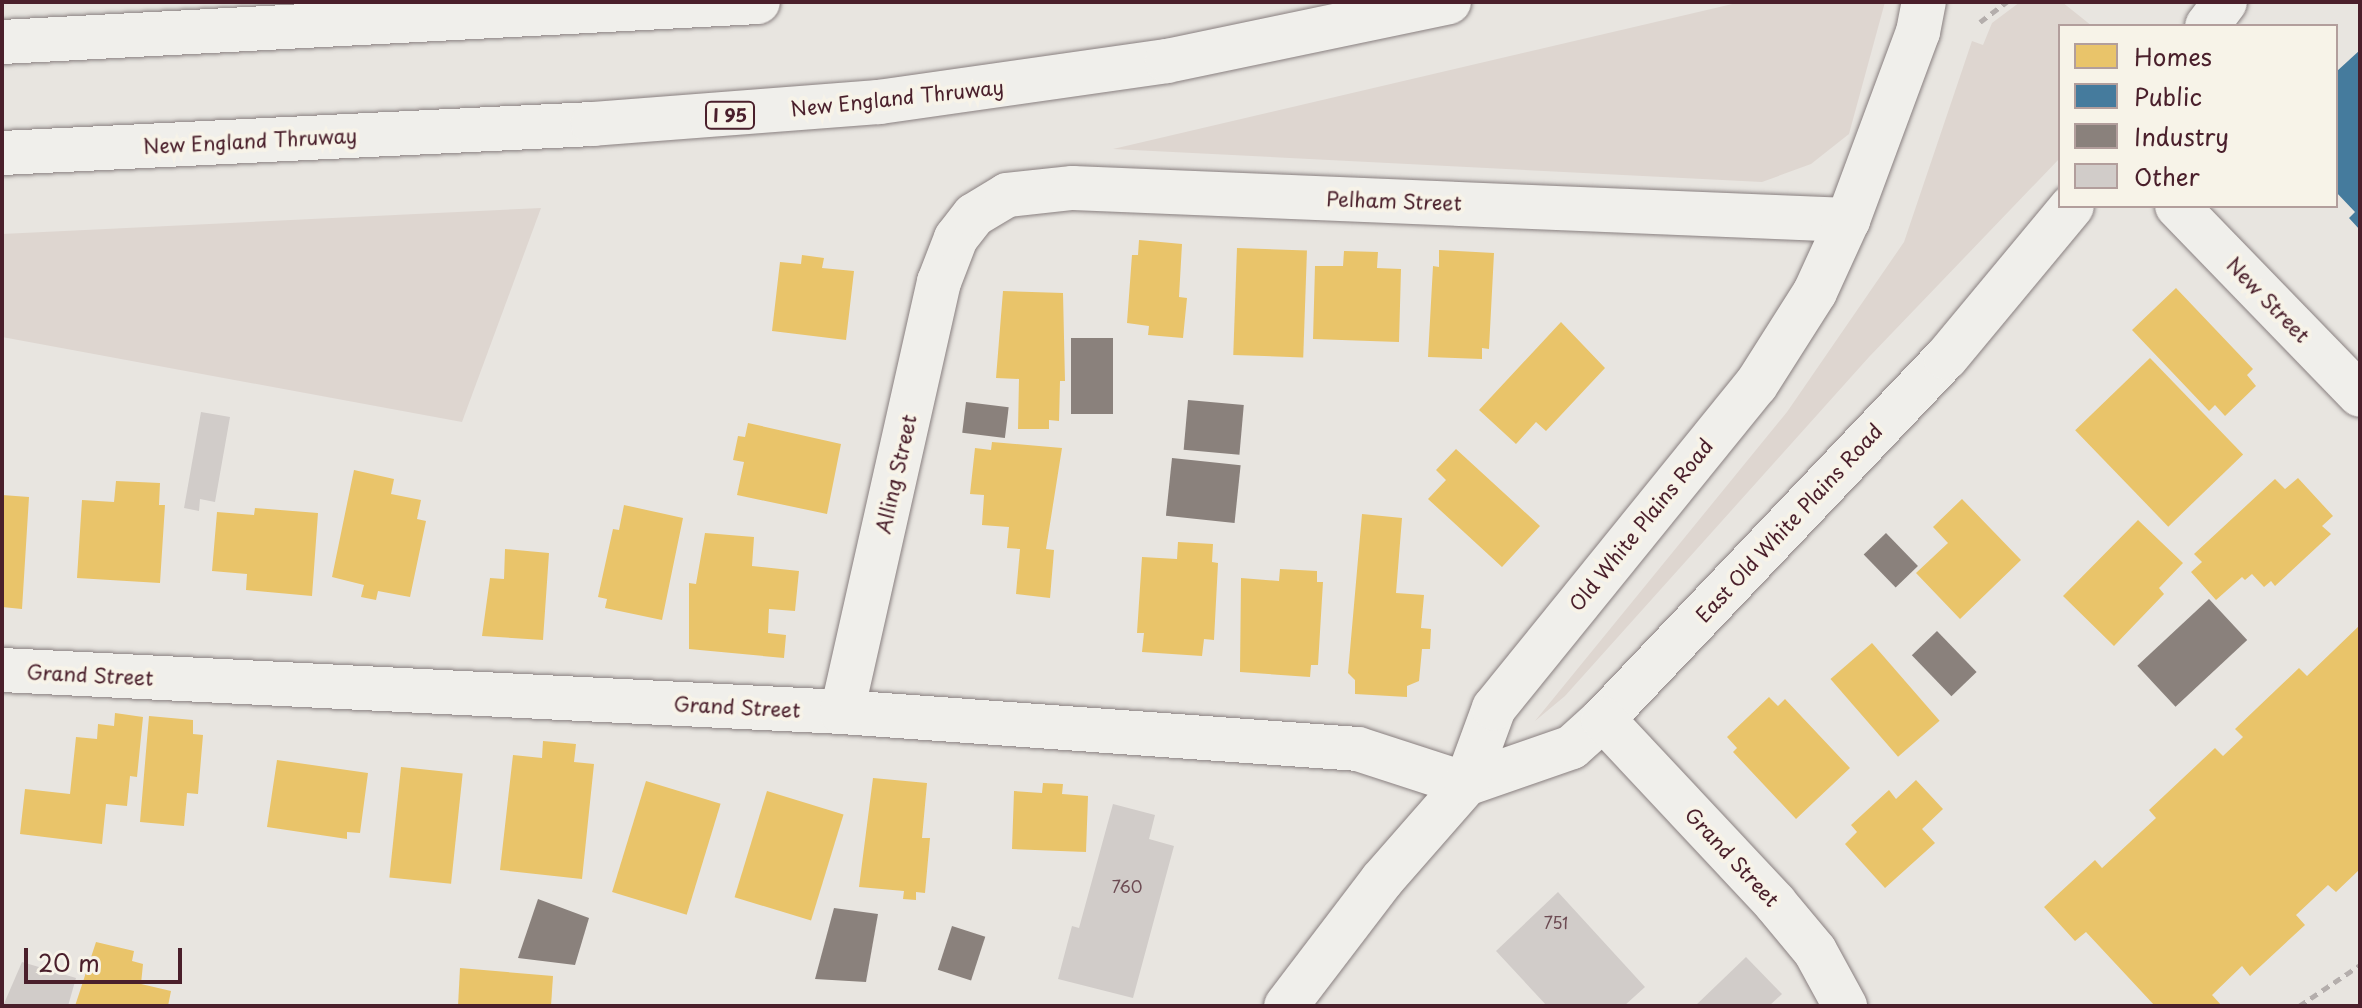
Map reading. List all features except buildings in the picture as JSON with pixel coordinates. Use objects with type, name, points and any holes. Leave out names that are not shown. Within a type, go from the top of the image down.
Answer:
[{"type":"main road","points":[[2,42],[758,2]]},
{"type":"main road","name":"New England Thruway","points":[[2,153],[607,123],[879,102],[1167,61],[1449,2]]},
{"type":"main road","points":[[2208,24],[2225,2]]},
{"type":"main road","name":"Old White Plains Road","points":[[1286,1006],[1382,880],[1466,784],[1494,708],[1756,385],[1815,292],[1848,220],[1921,17]]},
{"type":"main road","name":"Pelham Street","points":[[956,238],[974,215],[1007,195],[1073,188],[1848,220]]},
{"type":"main road","name":"East Old White Plains Road","points":[[1466,784],[1572,747],[1603,719],[1946,358],[2070,208]]},
{"type":"main road","name":"New Street","points":[[2179,208],[2354,375]]},
{"type":"main road","name":"Alling Street","points":[[842,712],[939,282],[956,238]]},
{"type":"main road","name":"Grand Street","points":[[2,670],[842,712],[1358,749],[1466,784]]},
{"type":"main road","name":"Grand Street","points":[[1603,719],[1775,903],[1815,951],[1845,1006]]},
{"type":"path","points":[[1980,22],[2007,2]]},
{"type":"path","points":[[2299,1006],[2360,965]]},
{"type":"shaded area","points":[[1741,2],[1885,2],[1849,134],[1811,164],[1762,182],[1113,149]]},
{"type":"shaded area","points":[[2020,2],[2062,2],[2090,24],[2058,24],[2058,160],[1869,357],[1565,696],[1535,721],[1787,412],[1904,242],[1972,41],[1983,45],[1992,23]]},
{"type":"shaded area","points":[[541,208],[462,422],[2,337],[2,234]]}]
